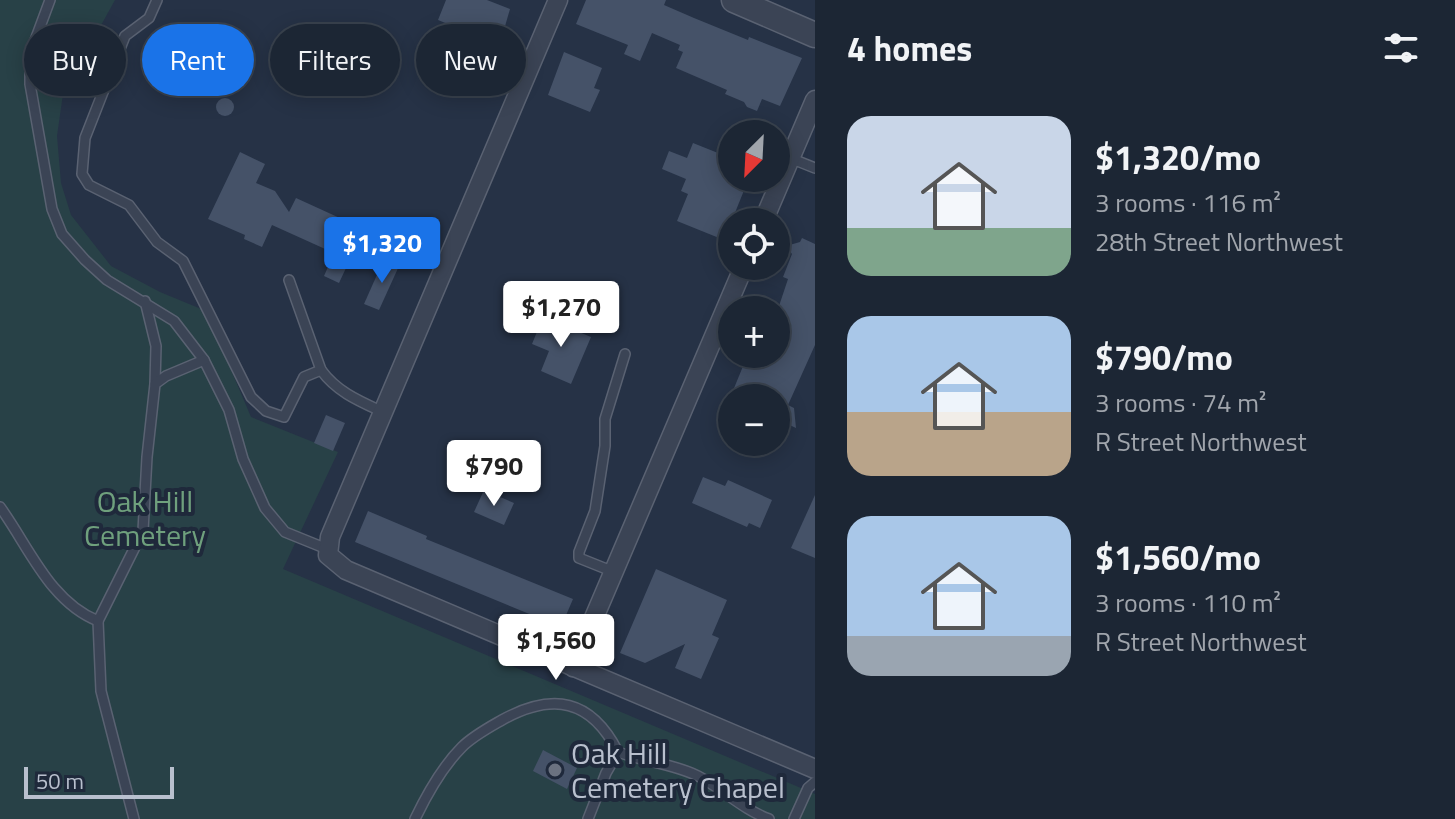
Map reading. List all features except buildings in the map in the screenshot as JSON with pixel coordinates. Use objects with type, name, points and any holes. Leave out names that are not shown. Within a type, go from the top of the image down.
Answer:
[{"type":"street","points":[[558,0],[330,537],[328,552],[346,570],[815,769]]},
{"type":"street","points":[[734,0],[815,35]]},
{"type":"street","points":[[790,158],[815,100]]},
{"type":"street","points":[[573,667],[738,280]]},
{"type":"lane","points":[[50,0],[35,39],[30,61],[30,84],[52,209],[62,234],[107,280],[174,321],[204,360],[229,410],[243,459],[265,508],[285,532],[328,552]]},
{"type":"lane","points":[[157,0],[149,18],[125,36],[85,138],[82,174],[89,185],[129,205],[157,242],[183,261],[251,397],[266,411],[284,417],[304,377],[321,370]]},
{"type":"lane","points":[[790,158],[815,168]]},
{"type":"lane","points":[[289,280],[321,370],[344,393],[383,412]]},
{"type":"lane","points":[[134,819],[101,691],[98,621],[143,531],[156,346],[144,301]]},
{"type":"lane","points":[[614,572],[579,558],[579,552],[595,511],[605,446],[605,419],[625,354]]},
{"type":"lane","points":[[155,384],[204,360]]},
{"type":"lane","points":[[0,507],[59,596],[81,615],[98,621]]},
{"type":"lane","points":[[415,819],[444,769],[464,745],[492,726],[532,707],[557,702],[573,705],[599,721],[618,752],[637,760],[670,765],[698,776],[736,803],[769,819]]},
{"type":"lane","points":[[588,819],[618,752]]},
{"type":"lane","points":[[794,819],[808,788],[815,782]]},
{"type":"green space","name":"Oak Hill Cemetery","points":[[0,0],[115,0],[102,24],[24,24],[24,96],[63,96],[57,136],[61,183],[71,215],[111,266],[160,292],[206,311],[251,417],[338,452],[283,569],[815,794],[815,819],[0,819]]},
{"type":"place","name":"Oak Hill Cemetery Chapel","points":[[555,770]]}]
